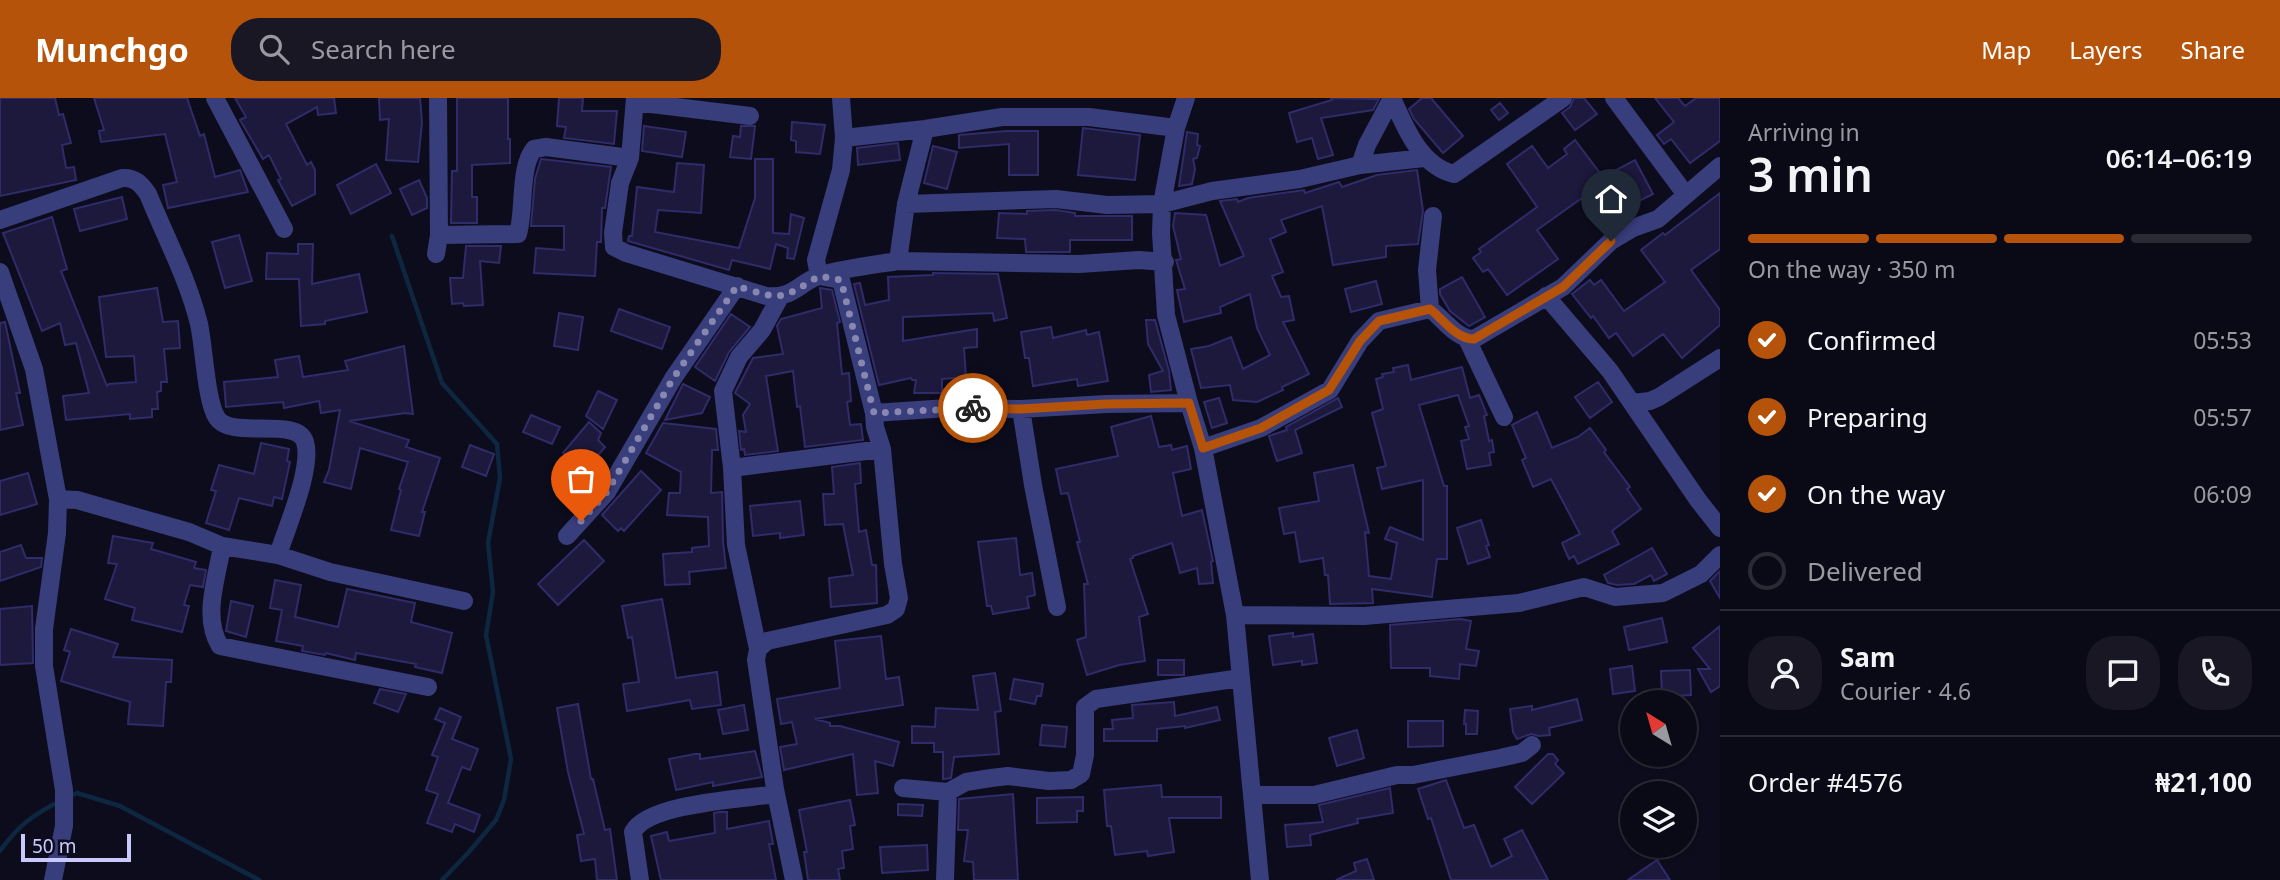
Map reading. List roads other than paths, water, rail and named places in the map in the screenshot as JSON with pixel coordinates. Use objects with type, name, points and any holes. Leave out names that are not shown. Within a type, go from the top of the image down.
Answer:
[{"type":"street","points":[[215,98],[284,229]]},
{"type":"street","points":[[436,254],[439,235],[439,98]]},
{"type":"street","points":[[819,276],[816,260],[841,170],[844,138],[841,98]]},
{"type":"street","points":[[1186,98],[1176,128],[1163,204],[1161,233],[1165,262],[1166,315],[1203,448],[1235,615],[1260,880]]},
{"type":"street","points":[[1392,98],[1424,158],[1441,171],[1454,174],[1563,98]]},
{"type":"street","points":[[1360,165],[1367,145],[1392,98]]},
{"type":"street","points":[[1614,98],[1686,195]]},
{"type":"street","points":[[750,116],[635,100],[630,158],[620,183],[613,233],[614,247],[766,296],[780,297],[819,276],[898,261],[1079,264],[1139,260],[1165,262]]},
{"type":"street","points":[[844,138],[925,130],[1002,117],[1089,117],[1176,128]]},
{"type":"street","points":[[898,261],[906,204],[925,130]]},
{"type":"street","points":[[439,235],[518,234],[522,219],[526,162],[534,149],[546,147],[630,158]]},
{"type":"street","points":[[906,204],[1056,199],[1107,205],[1163,204],[1212,191],[1300,179],[1360,165],[1424,158]]},
{"type":"street","points":[[1467,339],[1486,334],[1563,287],[1611,241],[1633,228],[1658,219],[1720,166]]},
{"type":"street","points":[[0,219],[122,178],[130,178],[141,184],[149,194],[193,304],[217,418],[228,426],[291,430],[302,437],[306,445],[304,476],[278,555]]},
{"type":"street","points":[[1433,216],[1427,270],[1430,309],[1467,339],[1504,417]]},
{"type":"street","points":[[0,272],[34,369],[58,499],[57,533],[44,629],[44,666],[64,790],[64,826],[53,880]]},
{"type":"street","points":[[758,649],[767,641],[887,615],[896,609],[899,598],[893,564],[882,449],[841,280],[819,276]]},
{"type":"street","points":[[567,536],[607,492],[674,377],[737,286]]},
{"type":"street","points":[[1546,296],[1610,371],[1720,528]]},
{"type":"street","points":[[780,297],[762,330],[739,357],[723,390],[732,468],[736,545],[758,649],[756,660],[776,794],[794,880]]},
{"type":"street","points":[[1203,448],[1261,428],[1329,390],[1360,341],[1379,321],[1430,309]]},
{"type":"street","points":[[1632,403],[1659,397],[1720,358]]},
{"type":"street","points":[[874,413],[948,408],[1021,409],[1189,403]]},
{"type":"street","points":[[1021,409],[1057,607]]},
{"type":"street","points":[[732,468],[882,449]]},
{"type":"street","points":[[58,499],[77,500],[189,532],[222,546],[278,555],[330,572],[464,601]]},
{"type":"street","points":[[222,546],[210,618],[212,634],[220,646],[428,687]]},
{"type":"street","points":[[1235,615],[1364,616],[1519,603],[1584,587],[1615,597],[1663,593],[1702,574],[1720,555]]},
{"type":"street","points":[[902,788],[948,792],[966,782],[1008,776],[1049,781],[1071,779],[1081,774],[1085,755],[1085,707],[1096,699],[1241,678]]},
{"type":"street","points":[[1252,795],[1314,795],[1397,775],[1413,775],[1500,758],[1521,753],[1532,746]]},
{"type":"street","points":[[944,880],[948,792]]},
{"type":"street","points":[[640,880],[633,832],[638,825],[668,809],[776,794]]},
{"type":"waterway","points":[[392,236],[442,383],[497,444],[500,478],[488,543],[493,592],[486,635],[511,759],[504,800],[496,820],[442,880]]},
{"type":"waterway","points":[[68,797],[77,793],[120,806],[259,880]]},
{"type":"waterway","points":[[0,851],[26,822],[60,801]]}]
